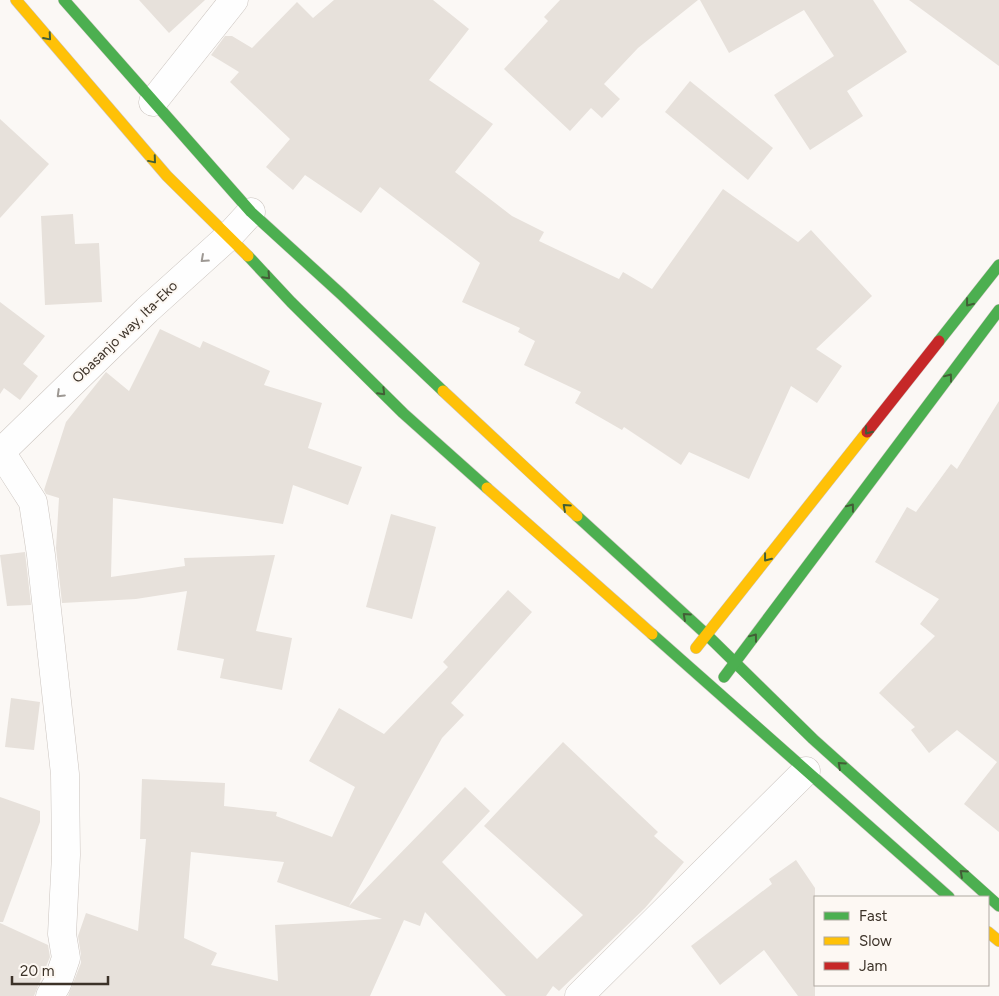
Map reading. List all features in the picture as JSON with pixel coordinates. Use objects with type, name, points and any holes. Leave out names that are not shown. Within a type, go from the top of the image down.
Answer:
[{"type":"main road","points":[[16,0],[167,176],[229,236],[291,302],[403,413],[948,896]]},
{"type":"main road","points":[[64,0],[251,212],[342,295],[515,460],[706,635],[822,748],[988,896]]},
{"type":"main road","points":[[684,664],[999,265]]},
{"type":"main road","points":[[714,690],[999,310]]},
{"type":"main road","points":[[989,897],[999,906]]},
{"type":"main road","points":[[989,933],[999,942]]},
{"type":"street","points":[[153,102],[234,0]]},
{"type":"street","name":"Obasanjo way, Ita-Eko","points":[[1,453],[147,310],[229,236],[251,212]]},
{"type":"street","points":[[1,453],[33,502],[41,555],[65,774],[66,855],[62,934],[66,958],[50,996]]},
{"type":"street","points":[[579,996],[806,771]]},
{"type":"building","points":[[139,0],[205,0],[169,33]]},
{"type":"building","points":[[334,0],[433,0],[469,29],[429,80],[493,124],[455,172],[512,216],[544,232],[539,241],[619,279],[623,272],[652,289],[723,189],[798,242],[811,230],[872,296],[816,349],[842,366],[817,403],[791,386],[749,479],[689,452],[681,465],[624,427],[622,430],[575,403],[581,392],[524,365],[535,341],[518,332],[520,328],[462,302],[480,263],[380,187],[361,213],[305,175],[293,190],[266,167],[290,139],[230,82],[239,72],[211,55],[225,36],[232,36],[252,48],[297,2],[313,18]]},
{"type":"building","points":[[560,0],[698,0],[638,48],[604,84],[620,99],[602,118],[591,108],[570,131],[504,69],[548,21],[544,17]]},
{"type":"building","points":[[700,0],[873,0],[907,52],[847,91],[863,116],[810,150],[774,95],[834,56],[804,10],[729,53]]},
{"type":"building","points":[[909,0],[999,0],[999,66]]},
{"type":"building","points":[[690,81],[773,148],[748,180],[665,112]]},
{"type":"building","points":[[0,119],[49,164],[0,218]]},
{"type":"building","points":[[73,214],[75,244],[99,243],[102,302],[45,305],[41,216]]},
{"type":"building","points":[[0,302],[45,336],[23,364],[38,376],[20,400],[4,388],[0,394]]},
{"type":"building","points":[[160,329],[200,348],[203,341],[270,371],[264,385],[322,403],[308,448],[362,467],[348,505],[293,485],[283,524],[113,498],[111,577],[185,566],[184,558],[275,555],[256,631],[292,638],[282,690],[220,678],[224,659],[177,650],[187,591],[136,599],[62,603],[56,548],[59,498],[46,494],[44,490],[66,422],[106,372],[129,391]]},
{"type":"building","points":[[999,401],[999,832],[964,804],[997,762],[957,730],[929,753],[911,730],[915,727],[879,693],[935,636],[920,624],[939,599],[875,562],[907,507],[916,512],[951,464],[957,469]]},
{"type":"building","points":[[391,514],[436,527],[412,619],[366,607]]},
{"type":"building","points":[[25,552],[31,605],[7,606],[0,555]]},
{"type":"building","points":[[508,590],[532,612],[451,703],[464,715],[442,738],[349,906],[465,787],[490,811],[442,862],[537,959],[583,915],[484,826],[563,742],[658,832],[654,836],[684,862],[645,908],[559,991],[553,986],[546,996],[506,996],[425,912],[420,926],[404,920],[370,996],[68,996],[81,963],[78,936],[86,913],[138,931],[146,839],[140,839],[142,779],[225,783],[224,806],[277,812],[276,816],[332,837],[355,787],[309,761],[339,708],[384,734],[448,667],[443,662]],"holes":[[[191,852],[284,862],[277,882],[382,919],[275,925],[278,981],[211,965],[217,953],[184,938]]]},
{"type":"building","points":[[11,698],[40,702],[34,750],[5,747]]},
{"type":"building","points":[[0,797],[40,811],[40,822],[3,922],[0,922]]},
{"type":"building","points":[[796,860],[815,888],[815,996],[798,996],[764,950],[720,985],[691,946],[772,884],[769,879]]},
{"type":"building","points":[[0,923],[48,945],[50,957],[34,996],[0,996]]},
{"type":"traffic: fast","points":[[64,0],[251,212],[443,391]]},
{"type":"traffic: fast","points":[[248,256],[291,302],[403,413],[487,488]]},
{"type":"traffic: fast","points":[[939,341],[999,265]]},
{"type":"traffic: fast","points":[[724,677],[999,310]]},
{"type":"traffic: fast","points":[[577,516],[707,635],[813,739],[988,896]]},
{"type":"traffic: fast","points":[[652,634],[948,896]]},
{"type":"traffic: fast","points":[[989,897],[999,906]]},
{"type":"traffic: slow","points":[[16,0],[167,176],[248,256]]},
{"type":"traffic: slow","points":[[443,391],[577,516]]},
{"type":"traffic: slow","points":[[696,648],[867,432]]},
{"type":"traffic: slow","points":[[487,488],[652,634]]},
{"type":"traffic: slow","points":[[989,933],[999,941]]},
{"type":"traffic: jam","points":[[867,432],[939,341]]}]
